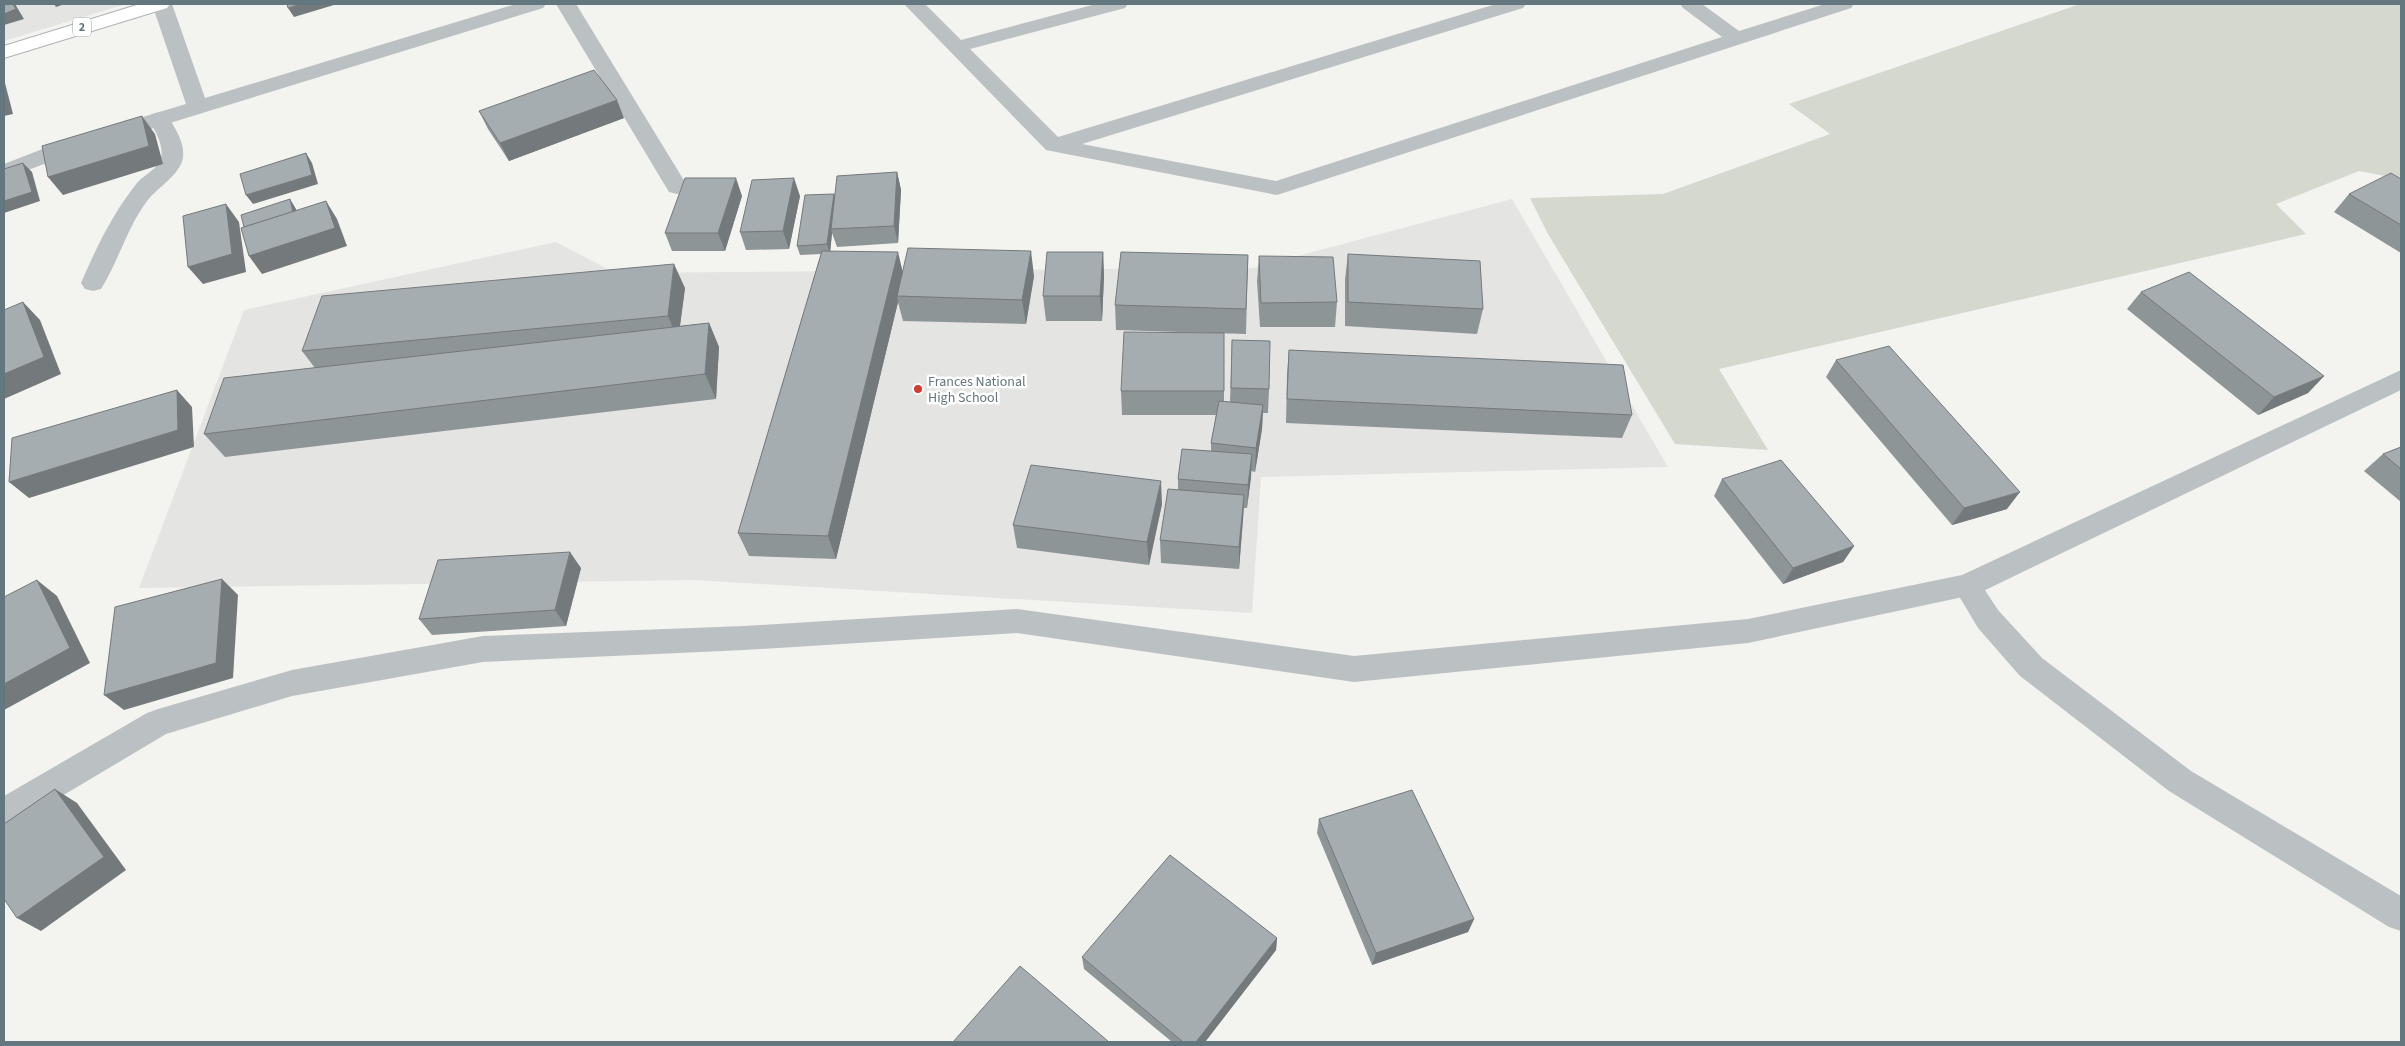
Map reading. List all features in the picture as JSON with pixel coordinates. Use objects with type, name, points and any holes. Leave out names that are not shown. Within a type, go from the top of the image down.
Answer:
[{"type":"highway","name":"2","points":[[4,52],[161,4]]},
{"type":"street","points":[[161,4],[197,107]]},
{"type":"street","points":[[4,172],[71,146],[159,118],[536,4]]},
{"type":"street","points":[[566,4],[677,187]]},
{"type":"street","points":[[914,4],[1054,145],[1277,188],[1844,4]]},
{"type":"street","points":[[956,47],[1118,4]]},
{"type":"street","points":[[1054,145],[1516,4]]},
{"type":"street","points":[[1690,4],[1737,38]]},
{"type":"street","points":[[93,283],[109,245],[124,220],[146,187],[170,163],[172,156],[171,145],[159,118]]},
{"type":"street","points":[[4,813],[158,723],[292,683],[483,649],[744,638],[1017,621],[1354,669],[1748,631],[1967,586],[2401,379]]},
{"type":"street","points":[[1967,586],[1988,619],[2030,667],[2172,775],[2401,915]]},
{"type":"shaded area","points":[[4,4],[126,4],[4,41]]},
{"type":"shaded area","points":[[2080,4],[2401,4],[2401,179],[2359,171],[2276,204],[2306,234],[1719,369],[1768,450],[1675,444],[1548,234],[1530,198],[1663,194],[1830,134],[1789,104]]},
{"type":"shaded area","name":"Frances National High School","points":[[1512,199],[1668,467],[1261,477],[1252,613],[694,580],[139,588],[244,310],[556,242],[615,273],[1252,268]]},
{"type":"building","points":[[4,4],[13,4],[16,9],[4,14]]},
{"type":"building","points":[[287,4],[301,4],[288,8]]},
{"type":"building","points":[[594,70],[617,100],[500,143],[479,111]]},
{"type":"building","points":[[142,116],[149,146],[48,177],[42,146]]},
{"type":"building","points":[[306,153],[312,175],[246,195],[240,174]]},
{"type":"building","points":[[23,163],[32,192],[4,201],[4,169]]},
{"type":"building","points":[[897,172],[894,226],[831,229],[837,176]]},
{"type":"building","points":[[2391,173],[2401,179],[2401,225],[2349,194]]},
{"type":"building","points":[[685,178],[736,178],[718,233],[665,233]]},
{"type":"building","points":[[794,178],[783,231],[740,232],[752,180]]},
{"type":"building","points":[[834,194],[827,244],[797,246],[805,195]]},
{"type":"building","points":[[290,199],[293,212],[244,227],[241,215]]},
{"type":"building","points":[[326,201],[335,228],[249,256],[241,228]]},
{"type":"building","points":[[226,204],[232,254],[188,267],[183,216]]},
{"type":"building","points":[[908,248],[1031,251],[1022,300],[897,296]]},
{"type":"building","points":[[822,251],[898,252],[828,536],[738,533]]},
{"type":"building","points":[[1047,252],[1103,252],[1100,296],[1043,296]]},
{"type":"building","points":[[1121,252],[1248,255],[1246,309],[1115,305]]},
{"type":"building","points":[[1348,254],[1480,261],[1483,309],[1348,302]]},
{"type":"building","points":[[1259,256],[1333,257],[1337,302],[1261,303]]},
{"type":"building","points":[[674,264],[668,316],[302,351],[322,296]]},
{"type":"building","points":[[2189,272],[2324,376],[2274,397],[2141,292]]},
{"type":"building","points":[[23,302],[44,357],[4,374],[4,310]]},
{"type":"building","points":[[709,323],[705,374],[204,434],[224,378]]},
{"type":"building","points":[[1124,332],[1224,333],[1224,391],[1121,391]]},
{"type":"building","points":[[1232,340],[1270,341],[1269,389],[1231,388]]},
{"type":"building","points":[[1889,346],[2020,492],[1964,508],[1836,360]]},
{"type":"building","points":[[1289,350],[1623,365],[1632,415],[1287,399]]},
{"type":"building","points":[[177,390],[178,430],[9,482],[12,438]]},
{"type":"building","points":[[1219,401],[1263,405],[1256,448],[1211,443]]},
{"type":"building","points":[[2401,447],[2401,469],[2383,454]]},
{"type":"building","points":[[1182,449],[1252,454],[1248,485],[1178,479]]},
{"type":"building","points":[[1781,460],[1854,546],[1793,568],[1722,479]]},
{"type":"building","points":[[1031,465],[1161,481],[1147,542],[1013,525]]},
{"type":"building","points":[[1168,489],[1244,495],[1239,547],[1160,540]]},
{"type":"building","points":[[570,552],[555,610],[419,619],[438,560]]},
{"type":"building","points":[[222,579],[216,663],[104,695],[115,607]]},
{"type":"building","points":[[37,580],[70,648],[4,684],[4,597]]},
{"type":"building","points":[[55,789],[104,857],[17,918],[4,899],[4,824]]},
{"type":"building","points":[[1412,790],[1474,919],[1376,953],[1319,819]]},
{"type":"building","points":[[1170,855],[1277,938],[1196,1042],[1183,1042],[1082,957]]},
{"type":"building","points":[[1020,966],[1109,1042],[953,1042]]},
{"type":"place","name":"Frances National High School","points":[[918,389]]}]
